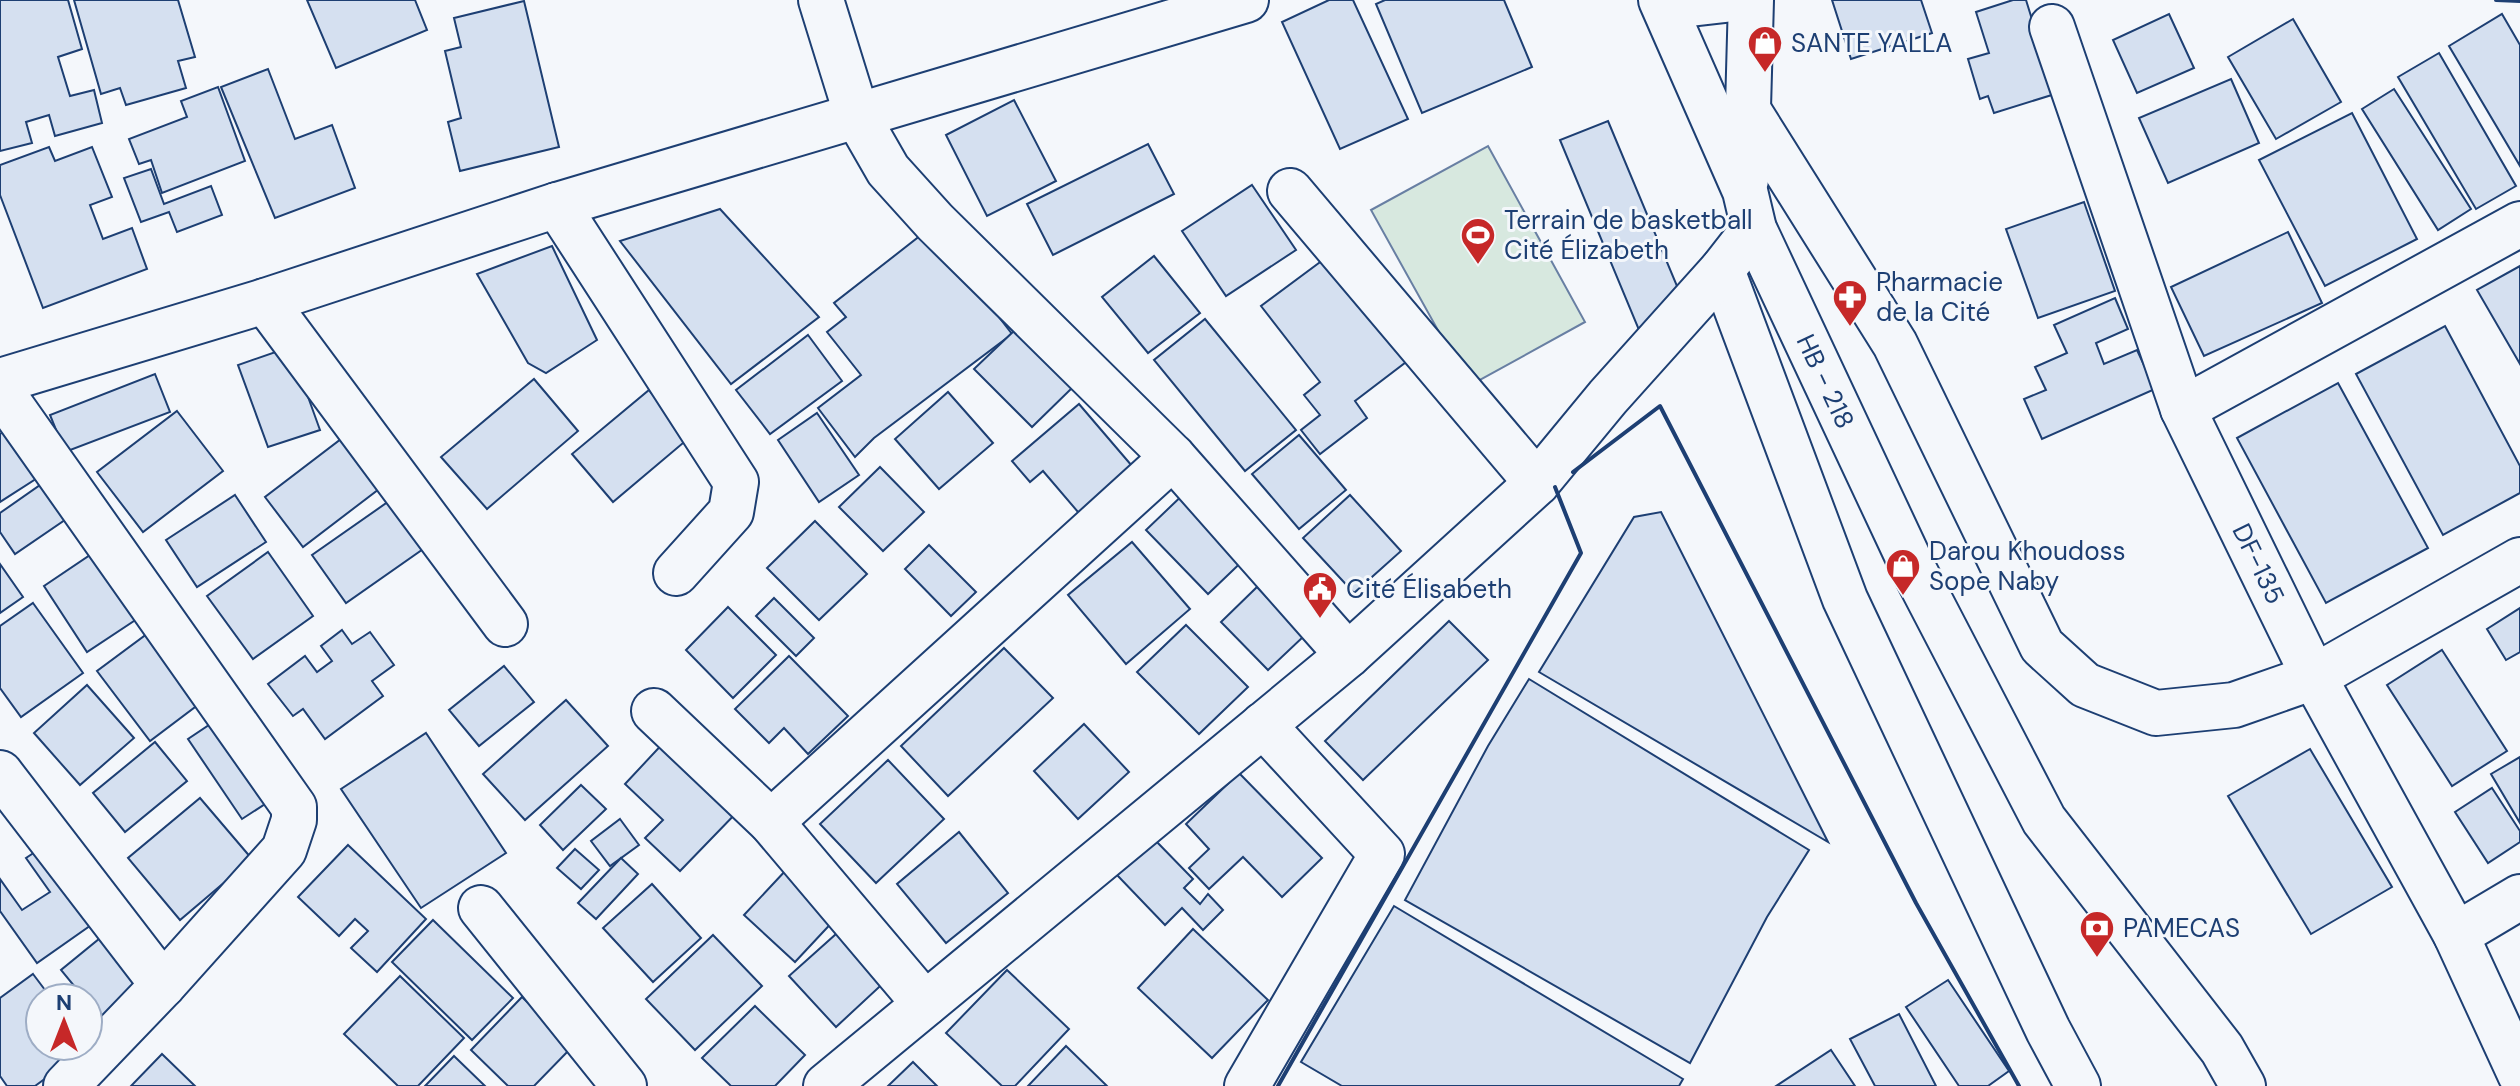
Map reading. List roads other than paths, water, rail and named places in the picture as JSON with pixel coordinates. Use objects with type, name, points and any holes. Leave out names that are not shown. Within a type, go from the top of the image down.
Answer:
[{"type":"street","points":[[821,0],[857,116],[888,170],[935,222],[1173,457],[1348,655]]},
{"type":"street","points":[[0,381],[265,301],[557,205],[1246,0]]},
{"type":"street","name":"HB - 218","points":[[1661,0],[1750,210],[1914,570],[2044,820],[2222,1049],[2243,1086]]},
{"type":"street","points":[[1678,0],[1690,4],[1725,0]]},
{"type":"street","name":"HB - 218","points":[[1750,210],[1748,110],[1751,0]]},
{"type":"street","name":"DF-135","points":[[2052,27],[2183,409],[2314,677],[2456,935],[2520,1074]]},
{"type":"street","points":[[1748,110],[1895,344],[2042,646],[2085,685],[2156,713],[2234,705],[2314,677],[2520,560]]},
{"type":"street","points":[[1290,191],[1537,483]]},
{"type":"street","points":[[557,205],[736,482],[731,512],[676,573]]},
{"type":"street","points":[[826,1086],[1348,655],[1537,483],[1608,397],[1722,270],[1750,210]]},
{"type":"street","points":[[2183,409],[2520,224]]},
{"type":"street","points":[[1722,270],[1845,599],[2048,1030],[2078,1086]]},
{"type":"street","points":[[265,301],[505,624]]},
{"type":"street","points":[[0,390],[294,807],[294,820],[284,850],[163,985],[66,1086]]},
{"type":"street","points":[[771,822],[1173,457]]},
{"type":"street","points":[[654,711],[771,822],[925,1004]]},
{"type":"street","points":[[1247,1086],[1382,854],[1263,725]]},
{"type":"street","points":[[0,773],[163,985]]},
{"type":"street","points":[[2456,935],[2520,897]]},
{"type":"street","points":[[481,908],[602,1078]]},
{"type":"place","name":"SANTE YALLA","points":[[1765,74]]},
{"type":"place","name":"Terrain de basketball Cité Élizabeth","points":[[1478,266]]},
{"type":"place","name":"Pharmacie de la Cité","points":[[1850,328]]},
{"type":"place","name":"Darou Khoudoss Sope Naby","points":[[1903,597]]},
{"type":"place","name":"Cité Élisabeth","points":[[1320,620]]},
{"type":"place","name":"PAMECAS","points":[[2097,959]]}]
